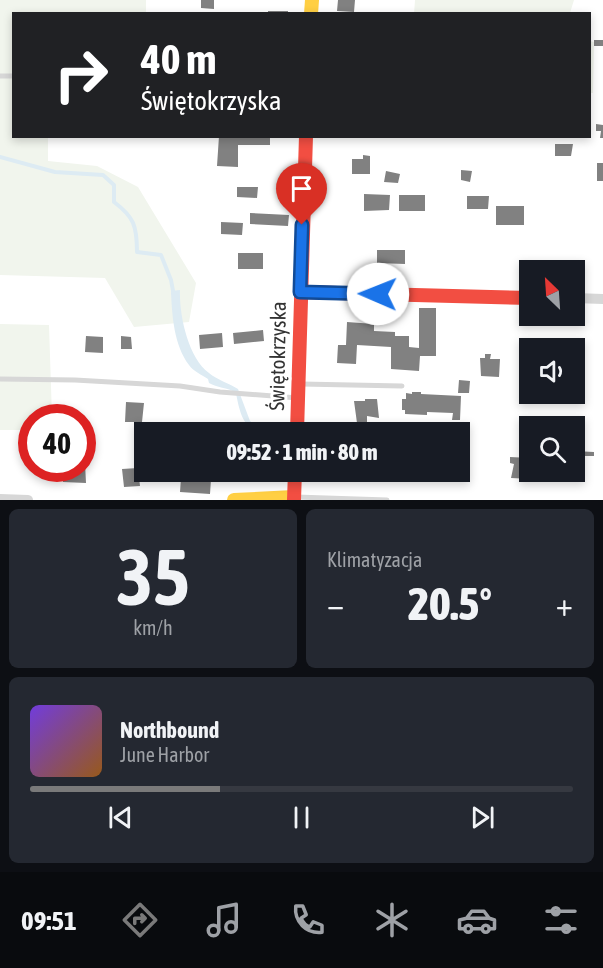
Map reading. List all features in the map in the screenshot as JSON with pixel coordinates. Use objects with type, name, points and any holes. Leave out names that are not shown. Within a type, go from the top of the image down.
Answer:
[{"type":"street","name":"Świętokrzyska","points":[[297,422],[306,138]]},
{"type":"street","points":[[300,292],[519,298]]},
{"type":"street","points":[[585,298],[603,299]]},
{"type":"street","points":[[234,500],[294,498],[295,482]]},
{"type":"street","points":[[0,499],[28,500]]},
{"type":"lane","points":[[0,379],[169,385],[220,392],[402,386]]},
{"type":"lane","points":[[294,498],[387,500]]},
{"type":"shaded area","points":[[0,0],[146,0],[146,12],[12,12],[12,138],[48,138],[48,161],[97,166],[138,187],[196,283],[189,322],[134,327],[105,278],[0,275]]},
{"type":"shaded area","points":[[415,0],[574,0],[570,12],[414,12]]},
{"type":"shaded area","points":[[591,41],[594,42],[593,93],[591,93]]},
{"type":"shaded area","points":[[180,290],[183,323],[195,357],[212,375],[238,389],[251,422],[245,422],[236,393],[209,383],[208,379],[195,371],[184,357],[173,320],[171,291]]},
{"type":"shaded area","points":[[0,324],[49,325],[52,404],[18,404],[18,430],[0,430]]},
{"type":"building","points":[[201,0],[214,0],[214,9],[201,8]]},
{"type":"building","points":[[338,0],[355,0],[354,12],[337,11]]},
{"type":"building","points":[[594,40],[603,40],[603,46],[594,46]]},
{"type":"building","points":[[596,124],[603,125],[603,138],[600,138],[601,131],[596,131]]},
{"type":"building","points":[[219,138],[270,138],[270,145],[238,145],[238,167],[217,166]]},
{"type":"building","points":[[555,144],[573,144],[571,156],[555,156]]},
{"type":"building","points":[[363,155],[370,156],[370,174],[352,174],[352,159],[363,159]]},
{"type":"building","points":[[597,163],[603,163],[603,181],[597,181]]},
{"type":"building","points":[[461,170],[472,171],[470,182],[461,180]]},
{"type":"building","points":[[386,171],[400,174],[398,183],[384,182]]},
{"type":"building","points":[[237,187],[258,187],[257,198],[237,197]]},
{"type":"building","points":[[364,194],[390,195],[389,210],[364,211]]},
{"type":"building","points":[[399,195],[425,195],[425,211],[399,211]]},
{"type":"building","points":[[467,196],[489,196],[488,209],[467,209]]},
{"type":"building","points":[[496,206],[524,206],[524,225],[496,225]]},
{"type":"building","points":[[250,213],[289,215],[288,226],[250,224]]},
{"type":"building","points":[[221,222],[243,223],[242,235],[221,234]]},
{"type":"building","points":[[377,250],[405,250],[405,264],[377,263]]},
{"type":"building","points":[[238,253],[263,253],[263,269],[238,269]]},
{"type":"building","points":[[419,308],[436,308],[436,356],[420,356],[419,371],[391,369],[391,347],[357,345],[356,364],[337,363],[338,345],[346,345],[347,322],[374,324],[374,331],[395,332],[395,336],[409,336],[409,347],[419,348]]},
{"type":"building","points":[[263,330],[264,341],[234,344],[233,333]]},
{"type":"building","points":[[222,333],[223,347],[200,349],[199,335]]},
{"type":"building","points":[[86,336],[103,337],[103,353],[85,352]]},
{"type":"building","points":[[121,336],[131,337],[132,349],[121,349]]},
{"type":"building","points":[[485,354],[491,354],[490,359],[500,359],[499,377],[481,376],[480,358],[485,358]]},
{"type":"building","points":[[459,380],[470,381],[469,393],[458,393]]},
{"type":"building","points":[[412,392],[461,396],[460,420],[452,420],[453,413],[405,414],[405,410],[402,410],[402,399],[406,399],[406,393],[412,394]]},
{"type":"building","points":[[365,399],[377,399],[379,418],[367,416],[367,422],[357,422],[354,401],[365,401]]},
{"type":"building","points":[[126,402],[144,403],[142,422],[125,422]]},
{"type":"building","points":[[585,452],[594,452],[594,456],[585,456]]},
{"type":"building","points":[[510,457],[519,457],[519,478],[511,478],[514,464],[510,463]]},
{"type":"building","points":[[134,468],[134,482],[140,482],[140,486],[124,487],[122,469]]},
{"type":"building","points":[[181,482],[211,482],[210,494],[180,492]]},
{"type":"waterway","points":[[0,157],[55,172],[103,175],[114,185],[114,202],[126,212],[133,223],[137,252],[161,255],[171,280],[174,296]]},
{"type":"traffic: slow","points":[[311,12],[312,0]]},
{"type":"traffic: slow","points":[[234,500],[294,497]]},
{"type":"traffic: jam","points":[[297,422],[306,138]]},
{"type":"traffic: jam","points":[[300,292],[519,298]]},
{"type":"traffic: jam","points":[[294,500],[295,482]]},
{"type":"route","points":[[302,225],[300,292],[378,294]]}]
